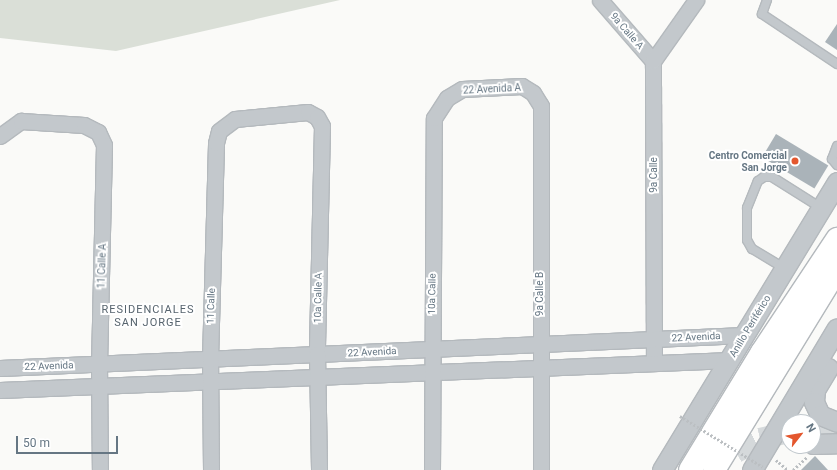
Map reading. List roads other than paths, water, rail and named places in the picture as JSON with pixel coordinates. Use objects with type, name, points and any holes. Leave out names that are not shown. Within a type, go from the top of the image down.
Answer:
[{"type":"highway","points":[[690,470],[762,352],[837,239]]},
{"type":"highway","points":[[724,464],[837,269]]},
{"type":"highway","points":[[724,464],[837,292]]},
{"type":"street","name":"9a Calle A","points":[[600,0],[653,61]]},
{"type":"street","points":[[653,61],[696,0]]},
{"type":"street","name":"9a Calle","points":[[653,61],[654,363]]},
{"type":"street","name":"22 Avenida A","points":[[434,118],[447,98],[462,90],[522,86],[529,89],[537,98],[541,106],[542,119]]},
{"type":"street","name":"10a Calle A","points":[[216,143],[221,128],[235,119],[308,112],[317,117],[322,126],[317,354],[319,470]]},
{"type":"street","name":"10a Calle","points":[[432,470],[434,118]]},
{"type":"street","name":"9a Calle B","points":[[541,470],[540,344],[542,119]]},
{"type":"street","name":"11 Calle A","points":[[0,136],[21,121],[84,125],[95,129],[101,136],[104,145],[99,364],[100,470]]},
{"type":"street","name":"11 Calle","points":[[211,470],[210,359],[216,143]]},
{"type":"street","name":"Anillo Periférico","points":[[662,470],[837,182]]},
{"type":"street","points":[[757,468],[837,328]]},
{"type":"street","name":"22 Avenida","points":[[0,368],[744,335]]},
{"type":"street","points":[[800,414],[806,401],[815,390],[837,352]]},
{"type":"street","points":[[0,390],[730,360]]},
{"type":"street","points":[[815,390],[814,402],[817,411],[824,418],[837,422]]},
{"type":"street","points":[[821,444],[837,443]]},
{"type":"lane","points":[[767,0],[762,9],[766,17],[837,64]]},
{"type":"lane","points":[[837,146],[832,159],[837,165]]},
{"type":"lane","points":[[784,268],[752,249],[747,240],[747,208],[758,181],[764,177],[772,177],[821,208]]},
{"type":"tunnel","points":[[821,432],[837,433]]},
{"type":"tunnel","points":[[736,452],[760,439],[781,434]]},
{"type":"place","name":"Centro Comercial San Jorge","points":[[795,161]]},
{"type":"district","name":"RESIDENCIALES SAN JORGE","points":[[148,317]]}]
